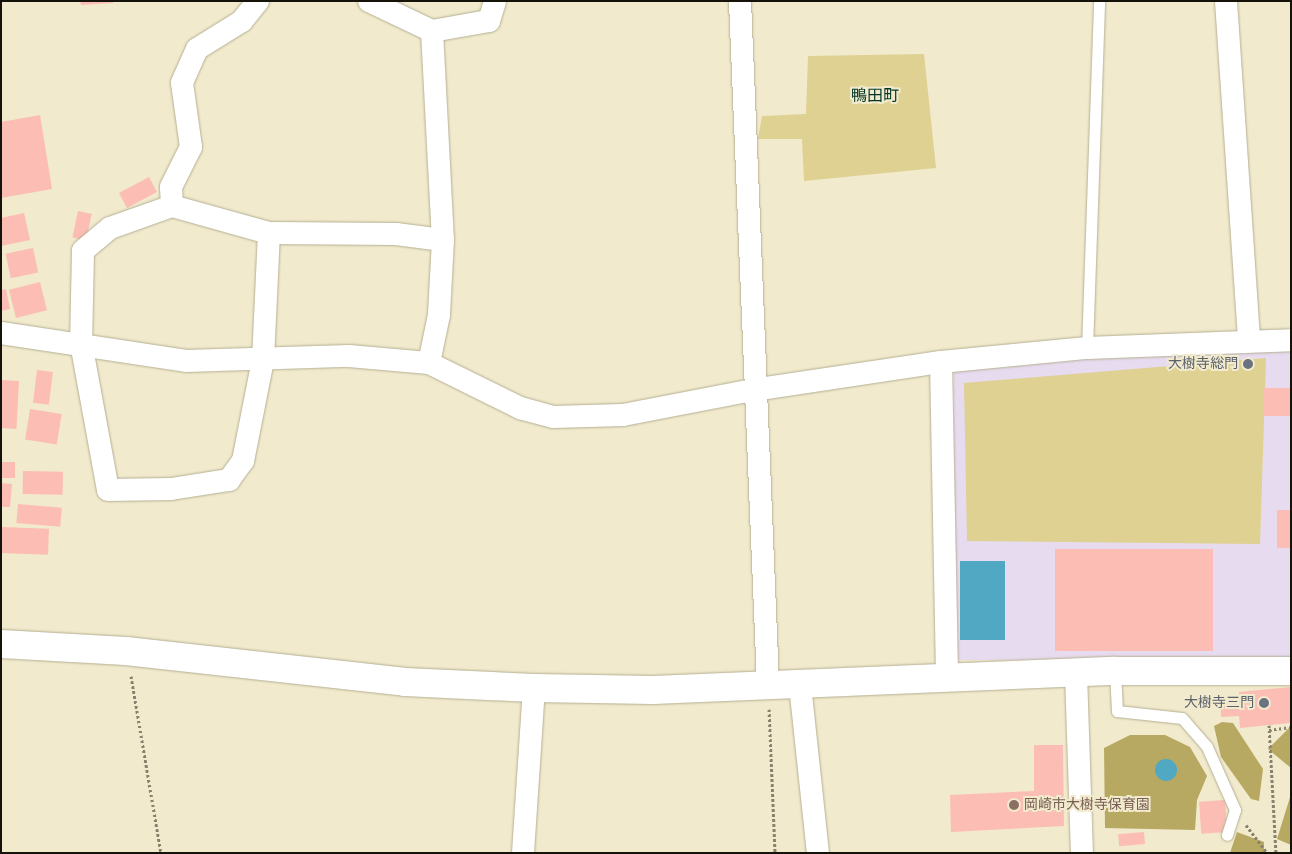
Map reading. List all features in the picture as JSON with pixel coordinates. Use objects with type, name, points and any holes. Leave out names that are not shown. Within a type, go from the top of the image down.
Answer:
[{"type":"street","points":[[172,206],[172,187],[191,147],[182,83],[197,49],[242,21],[258,1]]},
{"type":"street","points":[[369,1],[432,31],[489,20],[495,1]]},
{"type":"street","points":[[740,1],[754,390],[768,684]]},
{"type":"street","points":[[1226,1],[1249,340]]},
{"type":"street","points":[[429,363],[439,315],[443,240],[432,31]]},
{"type":"street","points":[[269,233],[263,360],[242,462],[230,480],[171,490],[108,490],[81,344],[83,251],[110,228],[172,206],[269,233],[396,234],[443,240]]},
{"type":"street","points":[[1,333],[81,344],[186,362],[348,356],[429,363],[520,408],[553,417],[623,415],[754,390],[941,362],[1086,348],[1249,340],[1291,340]]},
{"type":"street","points":[[941,362],[947,676]]},
{"type":"street","points":[[1,644],[126,651],[405,682],[534,688],[653,690],[768,684],[800,685],[947,676],[1076,674],[1115,671],[1291,671]]},
{"type":"street","points":[[1076,674],[1082,853]]},
{"type":"street","points":[[800,685],[818,853]]},
{"type":"street","points":[[523,853],[534,688]]},
{"type":"lane","points":[[1086,348],[1100,1]]},
{"type":"lane","points":[[1115,671],[1118,711],[1182,718],[1207,747],[1235,810],[1227,835]]},
{"type":"path","points":[[126,651],[161,853]]},
{"type":"path","points":[[768,684],[774,853]]},
{"type":"path","points":[[1269,725],[1276,853]]},
{"type":"path","points":[[1269,730],[1291,727]]},
{"type":"path","points":[[1235,810],[1267,853]]},
{"type":"shaded area","points":[[924,54],[936,168],[804,181],[802,139],[758,139],[762,116],[806,114],[808,56]]},
{"type":"shaded area","points":[[954,352],[1291,352],[1291,660],[954,660]]},
{"type":"shaded area","points":[[1266,358],[1260,544],[967,541],[964,383]]},
{"type":"shaded area","points":[[1222,722],[1233,723],[1263,769],[1259,801],[1251,799],[1221,757],[1214,726]]},
{"type":"shaded area","points":[[1291,726],[1291,768],[1268,749]]},
{"type":"shaded area","points":[[1130,735],[1165,735],[1190,747],[1207,776],[1197,800],[1195,830],[1105,828],[1104,748]]},
{"type":"shaded area","points":[[1291,794],[1291,845],[1277,839]]},
{"type":"shaded area","points":[[1237,832],[1264,842],[1264,853],[1230,853]]},
{"type":"water","points":[[960,561],[1005,561],[1005,640],[960,640]]},
{"type":"water","points":[[1166,759],[1174,762],[1177,770],[1174,778],[1166,781],[1158,778],[1155,770],[1158,762]]},
{"type":"building","points":[[80,1],[113,1],[113,3],[81,5]]},
{"type":"building","points":[[40,115],[52,189],[1,198],[1,122]]},
{"type":"building","points":[[149,177],[157,192],[127,208],[119,193]]},
{"type":"building","points":[[78,211],[92,214],[86,240],[72,237]]},
{"type":"building","points":[[24,213],[30,240],[1,246],[1,218]]},
{"type":"building","points":[[33,248],[38,272],[11,278],[6,254]]},
{"type":"building","points":[[40,282],[47,310],[16,318],[9,290]]},
{"type":"building","points":[[6,289],[10,309],[1,311],[1,290]]},
{"type":"building","points":[[37,370],[53,372],[49,405],[33,403]]},
{"type":"building","points":[[1,380],[19,381],[16,429],[1,428]]},
{"type":"building","points":[[1263,388],[1291,388],[1291,416],[1263,416]]},
{"type":"building","points":[[30,409],[62,414],[57,445],[25,440]]},
{"type":"building","points":[[1,462],[15,462],[15,478],[1,478]]},
{"type":"building","points":[[23,471],[63,472],[63,495],[23,494]]},
{"type":"building","points":[[1,483],[12,484],[10,507],[1,507]]},
{"type":"building","points":[[18,504],[62,508],[60,527],[16,523]]},
{"type":"building","points":[[1277,510],[1291,510],[1291,548],[1277,548]]},
{"type":"building","points":[[1,527],[49,529],[48,555],[1,553]]},
{"type":"building","points":[[1055,549],[1213,549],[1213,651],[1055,651]]},
{"type":"building","points":[[1291,687],[1291,723],[1240,728],[1239,716],[1221,717],[1220,699],[1239,697],[1239,692]]},
{"type":"building","points":[[1034,745],[1063,745],[1064,826],[951,832],[950,795],[1034,791]]},
{"type":"building","points":[[1225,800],[1227,832],[1201,834],[1199,802]]},
{"type":"building","points":[[1144,832],[1145,844],[1119,846],[1118,834]]},
{"type":"place","name":"大樹寺総門","points":[[1248,364]]},
{"type":"place","name":"大樹寺三門","points":[[1264,703]]},
{"type":"place","name":"岡崎市大樹寺保育園","points":[[1014,805]]},
{"type":"district","name":"鴨田町","points":[[875,96]]}]
